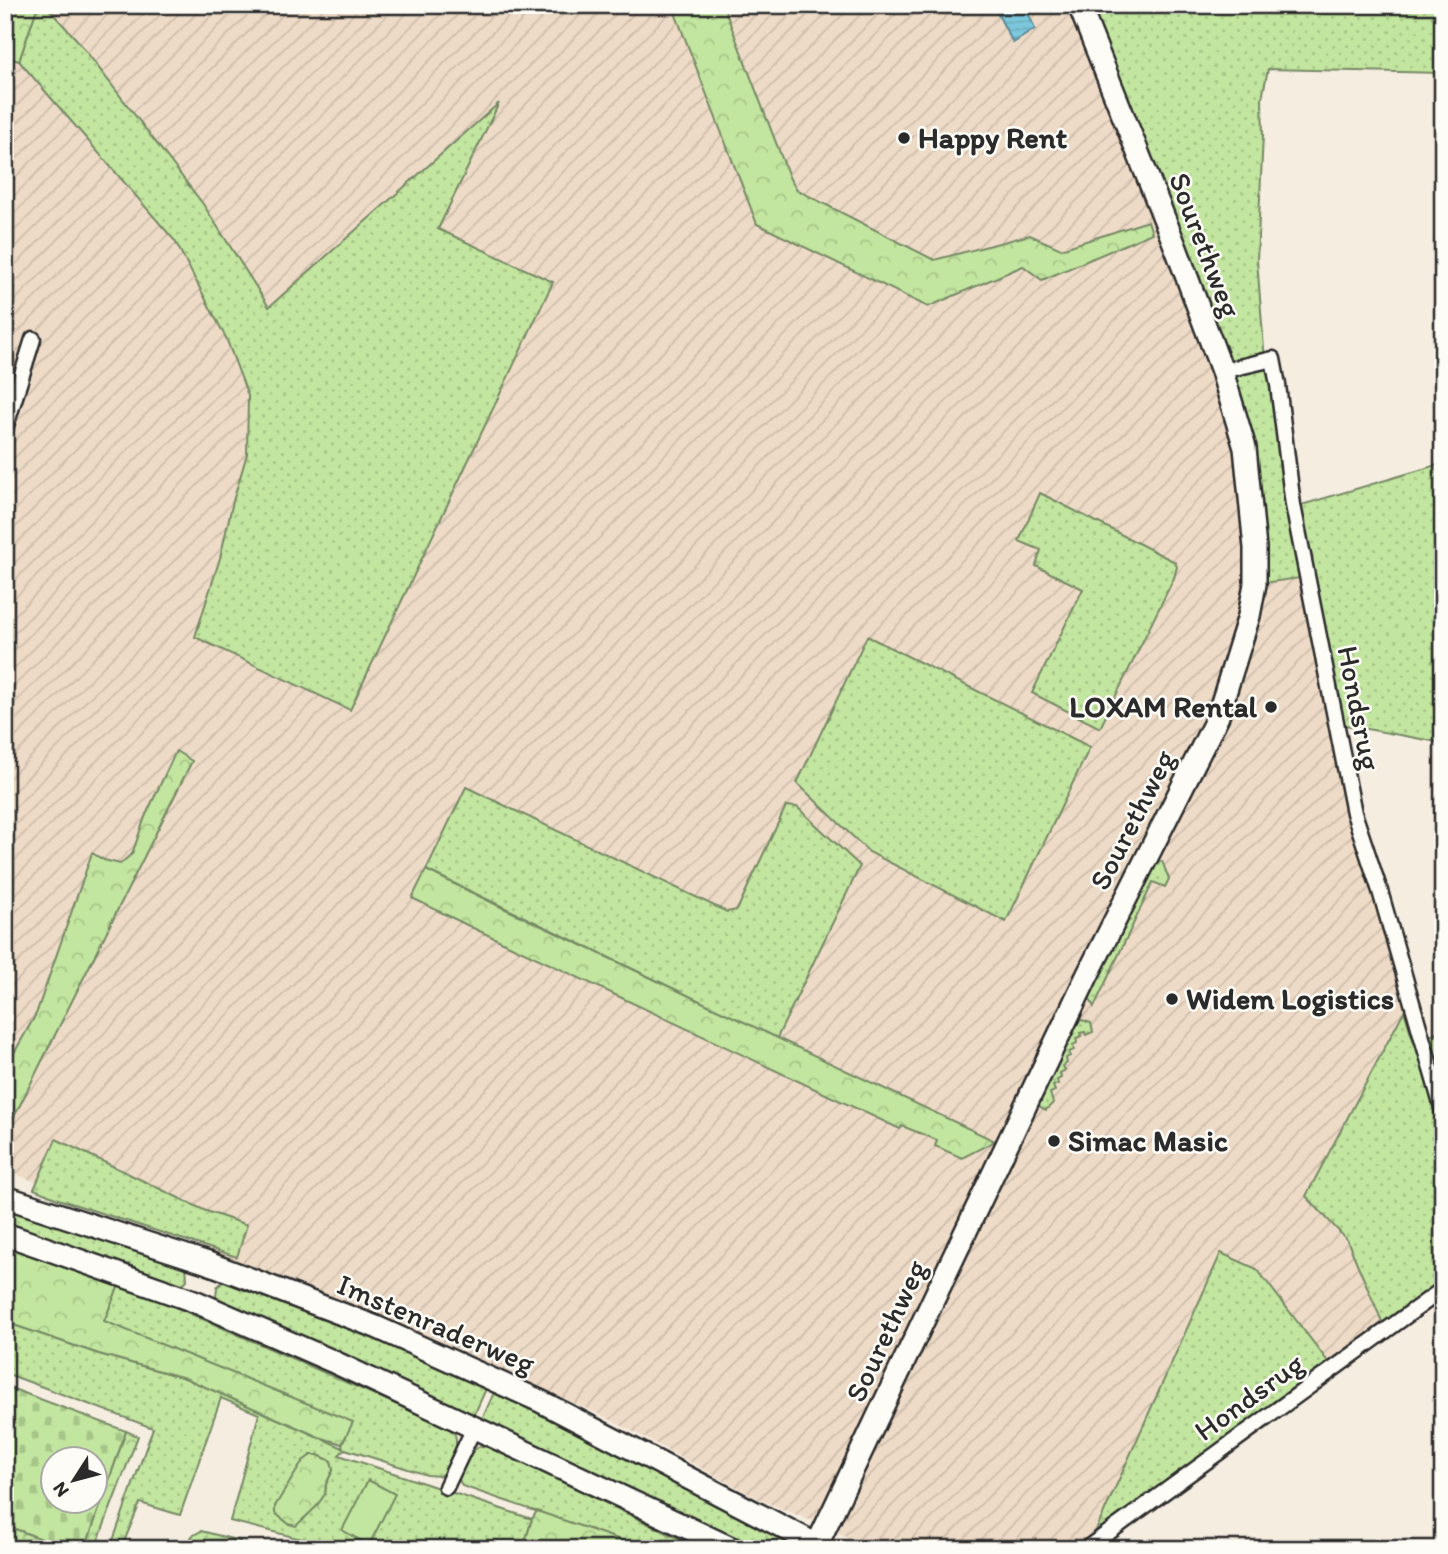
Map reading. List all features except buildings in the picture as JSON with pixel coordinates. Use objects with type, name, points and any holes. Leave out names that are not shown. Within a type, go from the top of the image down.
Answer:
[{"type":"street","name":"Sourethweg","points":[[820,1547],[1087,976],[1218,716],[1249,616],[1255,584],[1255,548],[1245,448],[1222,371],[1079,5]]},
{"type":"street","points":[[5,429],[33,340]]},
{"type":"street","name":"Hondsrug","points":[[1222,371],[1273,359],[1297,530],[1354,813],[1380,891],[1443,1111]]},
{"type":"street","name":"Imstenraderweg","points":[[5,1197],[208,1263],[376,1327],[540,1401],[820,1547]]},
{"type":"street","points":[[5,1234],[194,1301],[332,1361],[733,1549]]},
{"type":"street","name":"Hondsrug","points":[[1086,1549],[1443,1289]]},
{"type":"street","points":[[446,1487],[474,1428]]},
{"type":"shaded area","points":[[5,5],[1080,5],[1245,448],[1255,584],[1308,576],[1404,1011],[1306,1196],[1347,1240],[1386,1331],[1077,1549],[868,1549],[827,1527],[763,1501],[613,1421],[431,1337],[5,1170]]},
{"type":"green space","points":[[5,5],[38,5],[19,61],[5,57]]},
{"type":"green space","points":[[38,5],[45,5],[78,41],[203,204],[269,307],[499,103],[438,229],[553,282],[350,710],[195,637],[220,558],[247,454],[248,396],[226,338],[175,241],[19,61]]},
{"type":"green space","points":[[672,5],[723,5],[790,179],[797,190],[934,260],[1030,235],[1061,249],[1148,221],[1152,233],[1042,280],[1023,266],[928,307],[757,224]]},
{"type":"green space","points":[[1088,5],[1443,5],[1443,73],[1268,69],[1262,98],[1263,135],[1257,260],[1264,349],[1295,507],[1443,463],[1443,743],[1339,724],[1308,577],[1255,584],[1245,448]]},
{"type":"green space","points":[[1040,493],[1175,562],[1177,567],[1100,728],[1032,693],[1083,589],[1036,566],[1041,550],[1019,541]]},
{"type":"green space","points":[[867,636],[1090,747],[1006,922],[869,852],[797,783]]},
{"type":"green space","points":[[176,751],[192,761],[10,1125],[5,1118],[5,1069],[36,1014],[92,853],[104,860],[120,864],[132,854],[145,817]]},
{"type":"green space","points":[[466,787],[727,912],[737,910],[786,806],[797,807],[860,866],[777,1038],[426,870]]},
{"type":"green space","points":[[1162,861],[1169,879],[1165,887],[1153,882],[1094,1007],[1089,998],[1091,992],[1152,864]]},
{"type":"green space","points":[[426,870],[995,1141],[962,1158],[935,1146],[937,1140],[902,1126],[900,1129],[473,928],[412,898]]},
{"type":"green space","points":[[1404,1011],[1414,1043],[1443,1029],[1443,1127],[1434,1131],[1443,1160],[1443,1289],[1386,1331],[1347,1240],[1306,1196]]},
{"type":"green space","points":[[1082,1020],[1091,1023],[1093,1032],[1086,1035],[1085,1032],[1080,1033],[1081,1036],[1076,1038],[1074,1050],[1069,1052],[1067,1063],[1063,1066],[1065,1070],[1060,1073],[1058,1084],[1053,1086],[1055,1091],[1050,1093],[1053,1103],[1046,1110],[1039,1106],[1038,1102],[1076,1023]]},
{"type":"green space","points":[[56,1139],[206,1211],[247,1225],[237,1257],[34,1189]]},
{"type":"green space","points":[[12,1204],[186,1264],[187,1280],[180,1286],[5,1228]]},
{"type":"green space","points":[[5,1245],[119,1285],[104,1321],[353,1422],[342,1444],[319,1437],[185,1378],[99,1354],[5,1322]]},
{"type":"green space","points":[[1221,1253],[1257,1269],[1329,1363],[1094,1535]]},
{"type":"green space","points":[[227,1278],[489,1382],[472,1420],[219,1303],[216,1297],[217,1287]]},
{"type":"green space","points":[[119,1285],[166,1303],[452,1429],[456,1447],[448,1466],[440,1476],[427,1475],[345,1449],[339,1455],[532,1519],[523,1549],[341,1549],[230,1521],[259,1414],[221,1398],[180,1515],[140,1503],[121,1549],[110,1549],[153,1428],[5,1373],[5,1322],[99,1354],[185,1378],[343,1448],[342,1444],[352,1422],[103,1321]],"holes":[[[311,1455],[331,1461],[333,1470],[326,1484],[325,1494],[303,1520],[289,1524],[276,1513]]]},
{"type":"green space","points":[[5,1386],[126,1431],[108,1483],[108,1446],[38,1446],[38,1516],[96,1516],[85,1549],[68,1549],[5,1525]]},
{"type":"green space","points":[[497,1386],[800,1546],[800,1549],[751,1549],[609,1479],[550,1457],[480,1424]]},
{"type":"green space","points":[[126,1431],[138,1436],[108,1515],[108,1483]]},
{"type":"green space","points":[[480,1446],[490,1447],[700,1549],[646,1549],[462,1486],[458,1478],[468,1454]]},
{"type":"green space","points":[[311,1455],[331,1461],[333,1470],[326,1484],[325,1494],[296,1526],[275,1513],[275,1506],[303,1461]]},
{"type":"green space","points":[[368,1480],[395,1494],[369,1545],[342,1530]]},
{"type":"green space","points":[[537,1511],[646,1549],[523,1549]]},
{"type":"green space","points":[[96,1516],[108,1516],[95,1549],[85,1549]]},
{"type":"green space","points":[[5,1525],[68,1549],[26,1549],[5,1541]]},
{"type":"green space","points":[[201,1531],[240,1541],[236,1549],[187,1549],[192,1536]]},
{"type":"water","points":[[993,5],[1025,5],[1035,29],[1013,43]]},
{"type":"place","name":"Happy Rent","points":[[904,138]]},
{"type":"place","name":"LOXAM Rental","points":[[1271,707]]},
{"type":"place","name":"Widem Logistics","points":[[1172,999]]},
{"type":"place","name":"Simac Masic","points":[[1054,1141]]}]
